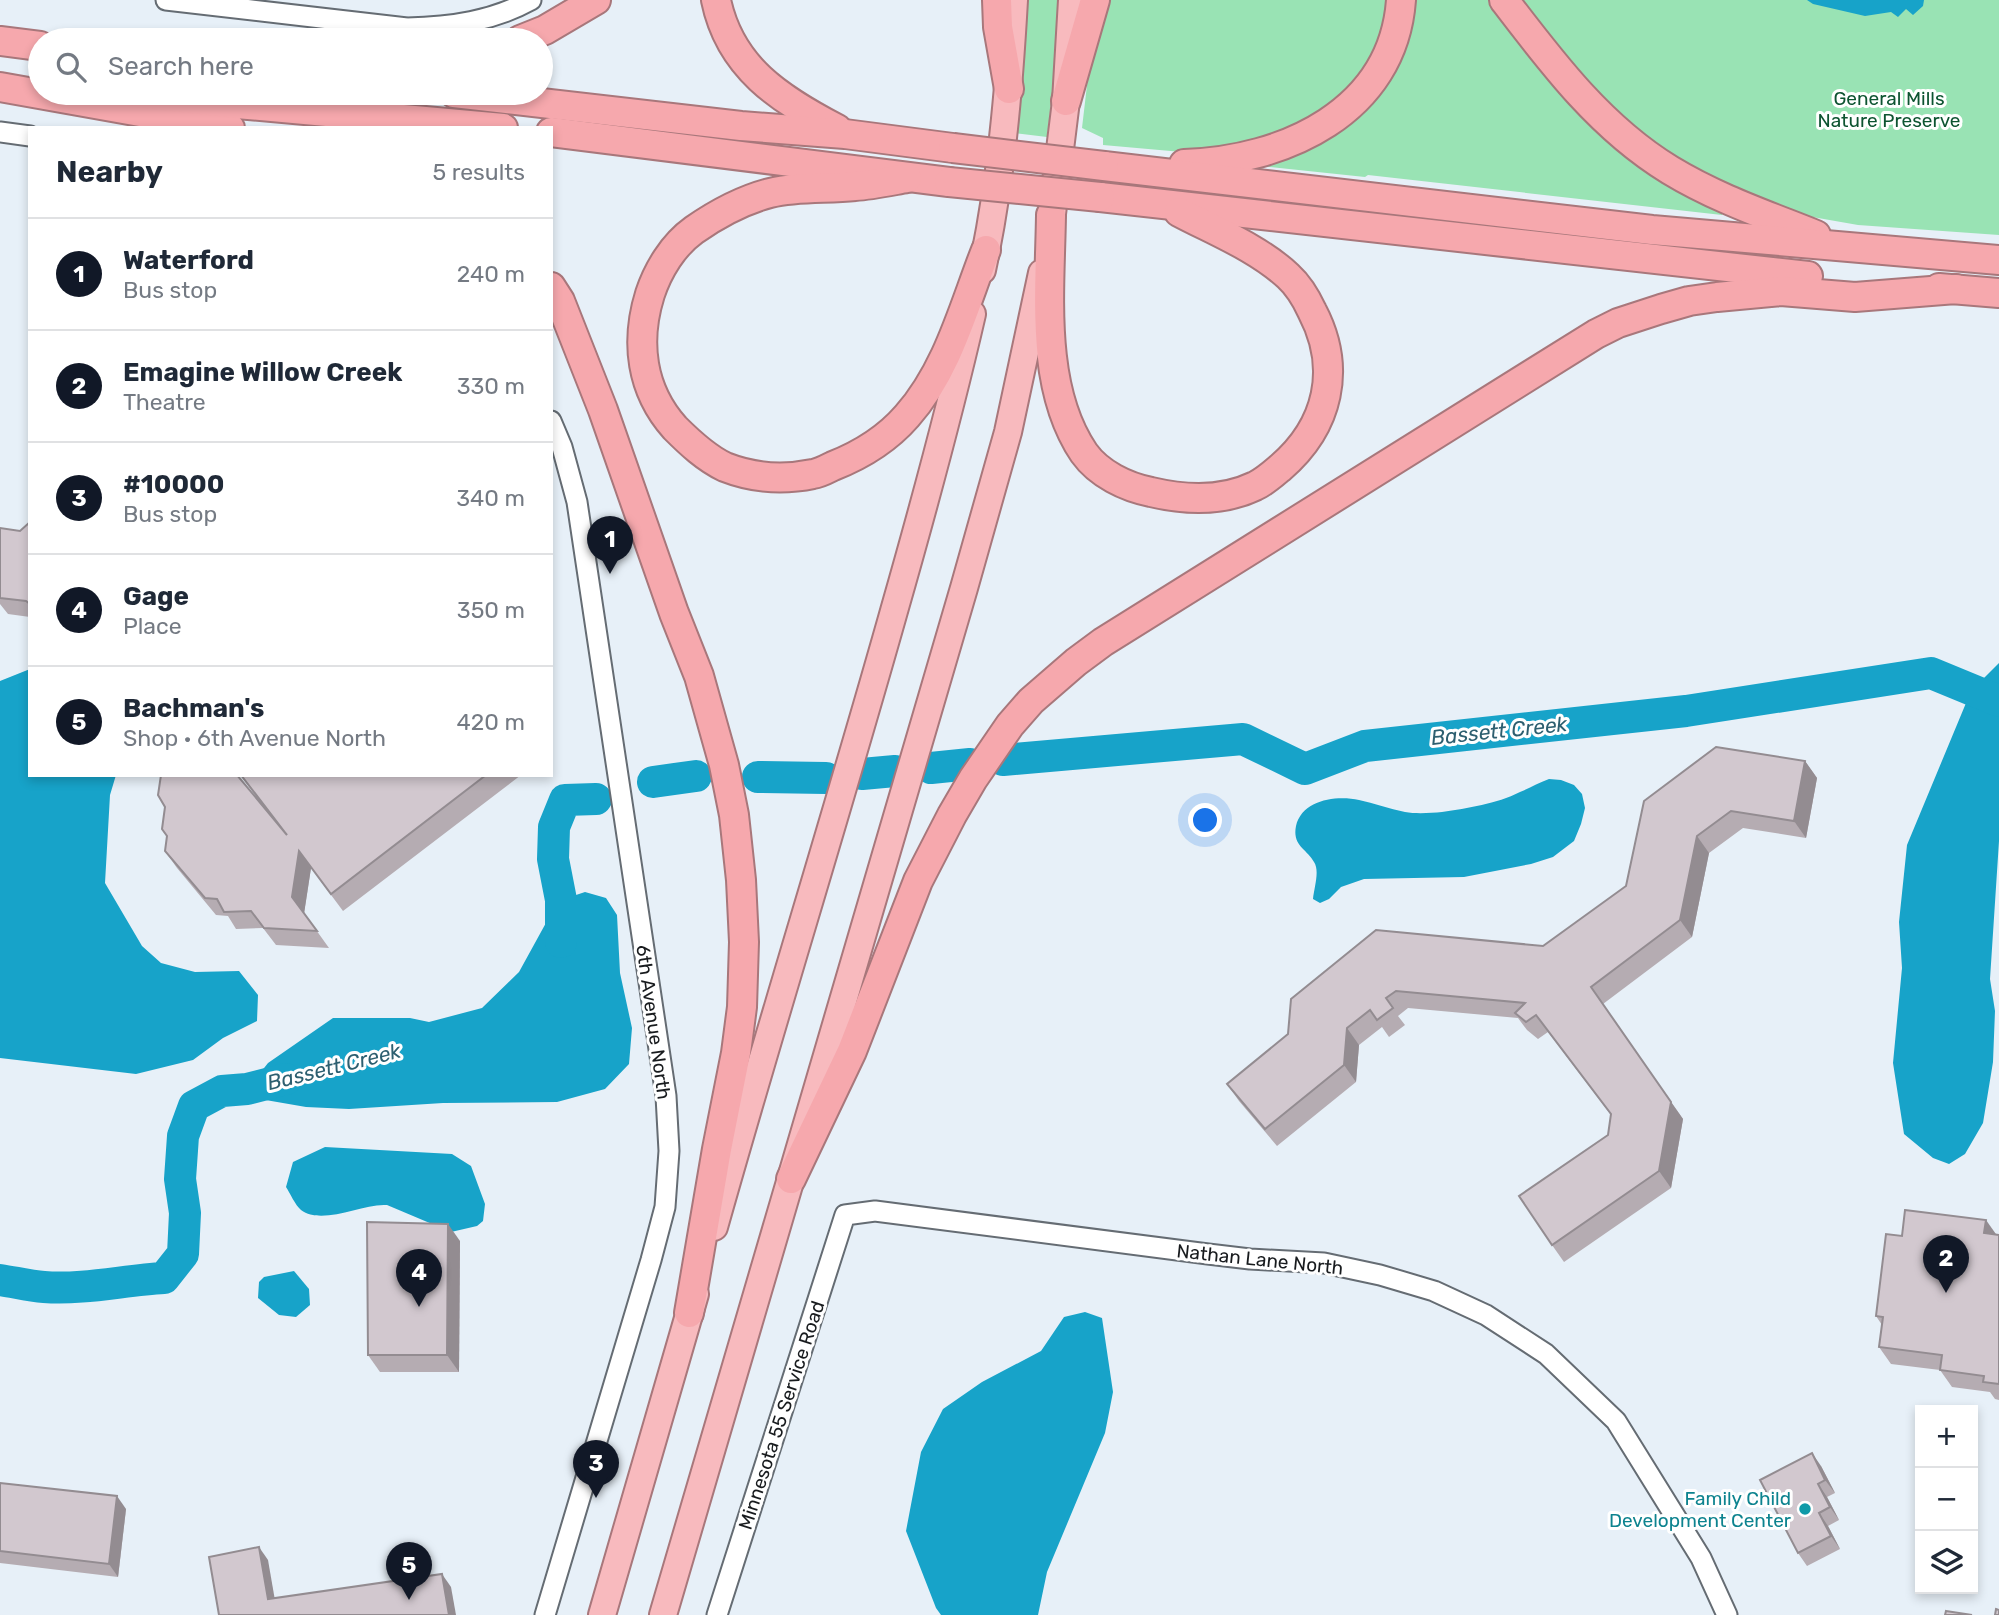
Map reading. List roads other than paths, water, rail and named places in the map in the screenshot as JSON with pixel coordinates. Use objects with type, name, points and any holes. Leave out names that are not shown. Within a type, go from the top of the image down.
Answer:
[{"type":"highway","points":[[548,28],[596,0]]},
{"type":"highway","points":[[716,0],[718,13],[729,40],[750,69],[794,106],[845,134]]},
{"type":"highway","points":[[997,0],[998,27],[1009,89]]},
{"type":"highway","points":[[602,1615],[757,1076],[854,753],[913,546],[960,366],[993,208],[1009,89],[1014,0]]},
{"type":"highway","points":[[663,1615],[1008,432],[1042,278],[1066,101],[1072,0]]},
{"type":"highway","points":[[1066,101],[1095,0]]},
{"type":"highway","points":[[1133,169],[1232,159],[1286,144],[1325,125],[1354,102],[1378,75],[1398,28],[1401,0]]},
{"type":"highway","points":[[1504,0],[1583,99],[1640,150],[1712,193],[1844,246]]},
{"type":"highway","points":[[0,41],[28,44]]},
{"type":"highway","points":[[0,77],[28,80]]},
{"type":"highway","points":[[0,87],[28,92]]},
{"type":"highway","points":[[553,104],[845,134],[1653,230],[1999,260]]},
{"type":"highway","points":[[101,105],[219,126]]},
{"type":"highway","points":[[248,105],[481,126]]},
{"type":"highway","points":[[553,132],[907,178],[1808,276],[1999,293]]},
{"type":"highway","points":[[907,178],[857,186],[773,192],[739,204],[706,223],[692,232],[671,253],[655,280],[649,297],[642,356],[655,400],[672,424],[695,447],[725,467],[754,476],[774,477],[816,474],[872,446],[907,416],[936,373],[952,342],[986,250]]},
{"type":"highway","points":[[1051,215],[1051,321],[1055,376],[1059,398],[1085,454],[1096,467],[1121,483],[1161,495],[1199,499],[1234,493],[1255,486],[1293,456],[1317,423],[1328,379],[1329,359],[1325,339],[1300,289],[1288,276],[1253,251],[1164,204]]},
{"type":"highway","points":[[553,289],[603,410],[674,613],[699,676],[724,765],[734,815],[744,942],[742,1007],[736,1054],[689,1313]]},
{"type":"highway","points":[[791,1179],[852,1051],[918,881],[952,815],[1010,725],[1031,701],[1076,662],[1103,642],[1349,487],[1618,323],[1689,301],[1746,294],[1781,291],[1855,298],[1956,289]]},
{"type":"street","points":[[166,0],[407,28],[456,26],[491,17],[530,1]]},
{"type":"street","points":[[0,132],[28,136]]},
{"type":"street","name":"6th Avenue North","points":[[545,1615],[652,1260],[665,1207],[669,1152],[664,1082],[577,502],[562,447],[553,426]]},
{"type":"street","name":"Nathan Lane North","points":[[845,1215],[875,1211],[1219,1255],[1324,1263],[1380,1275],[1434,1291],[1486,1315],[1546,1354],[1616,1421],[1701,1558],[1727,1615]]},
{"type":"street","name":"Minnesota 55 Service Road","points":[[717,1615],[845,1215]]},
{"type":"water","points":[[1807,0],[1924,0],[1923,6],[1913,15],[1906,9],[1898,17],[1891,12],[1865,16],[1813,4]]},
{"type":"water","points":[[1999,663],[1999,841],[1990,979],[1995,1011],[1993,1062],[1983,1123],[1965,1154],[1949,1164],[1933,1158],[1904,1134],[1893,1063],[1902,968],[1899,922],[1907,845],[1971,691]]},
{"type":"water","points":[[28,670],[28,777],[115,777],[110,795],[105,883],[142,946],[161,963],[195,972],[239,971],[258,995],[257,1021],[223,1038],[193,1060],[136,1074],[0,1058],[0,681]]},
{"type":"water","points":[[1549,779],[1574,785],[1582,794],[1585,808],[1574,841],[1553,857],[1464,877],[1364,879],[1341,887],[1329,899],[1320,903],[1313,899],[1316,866],[1298,843],[1295,833],[1299,817],[1313,805],[1340,798],[1365,801],[1405,812],[1442,812],[1501,800]]},
{"type":"water","points":[[585,892],[606,898],[617,915],[620,973],[632,1028],[629,1064],[605,1089],[557,1102],[443,1103],[349,1109],[306,1107],[242,1096],[268,1063],[333,1018],[410,1018],[429,1022],[482,1008],[519,972],[558,901]]},
{"type":"water","points":[[325,1147],[452,1154],[471,1166],[485,1204],[483,1221],[477,1226],[451,1232],[387,1205],[320,1216],[301,1210],[286,1187],[293,1162]]},
{"type":"water","points":[[294,1271],[309,1289],[310,1305],[296,1317],[279,1315],[258,1298],[259,1282],[264,1277]]},
{"type":"water","points":[[1085,1312],[1102,1318],[1113,1392],[1105,1433],[1047,1572],[1038,1615],[941,1615],[906,1531],[921,1452],[943,1409],[982,1382],[1041,1351],[1064,1317]]},
{"type":"waterway","name":"Bassett Creek","points":[[1003,760],[1243,739],[1305,769],[1365,746],[1686,711],[1931,673],[1999,701]]},
{"type":"waterway","name":"Bassett Creek","points":[[931,768],[970,764]]},
{"type":"waterway","name":"Bassett Creek","points":[[862,774],[895,771]]},
{"type":"waterway","name":"Bassett Creek","points":[[653,782],[696,776]]},
{"type":"waterway","name":"Bassett Creek","points":[[758,777],[826,778]]},
{"type":"waterway","name":"Bassett Creek","points":[[561,942],[561,900],[553,859],[554,827],[565,800],[596,799]]},
{"type":"waterway","name":"Bassett Creek","points":[[0,1280],[59,1288],[164,1278],[183,1254],[185,1213],[180,1179],[183,1136],[194,1106],[222,1091],[247,1089],[286,1079]]},
{"type":"place","name":"Waterford","points":[[610,574]]},
{"type":"place","name":"Emagine Willow Creek","points":[[1946,1293]]},
{"type":"place","name":"Gage","points":[[419,1307]]},
{"type":"place","name":"#10000","points":[[596,1498]]},
{"type":"place","name":"Family Child Development Center","points":[[1805,1509]]},
{"type":"place","name":"Bachman's","points":[[409,1600]]},
{"type":"park label","name":"General Mills Nature Preserve","points":[[1889,109]]}]
